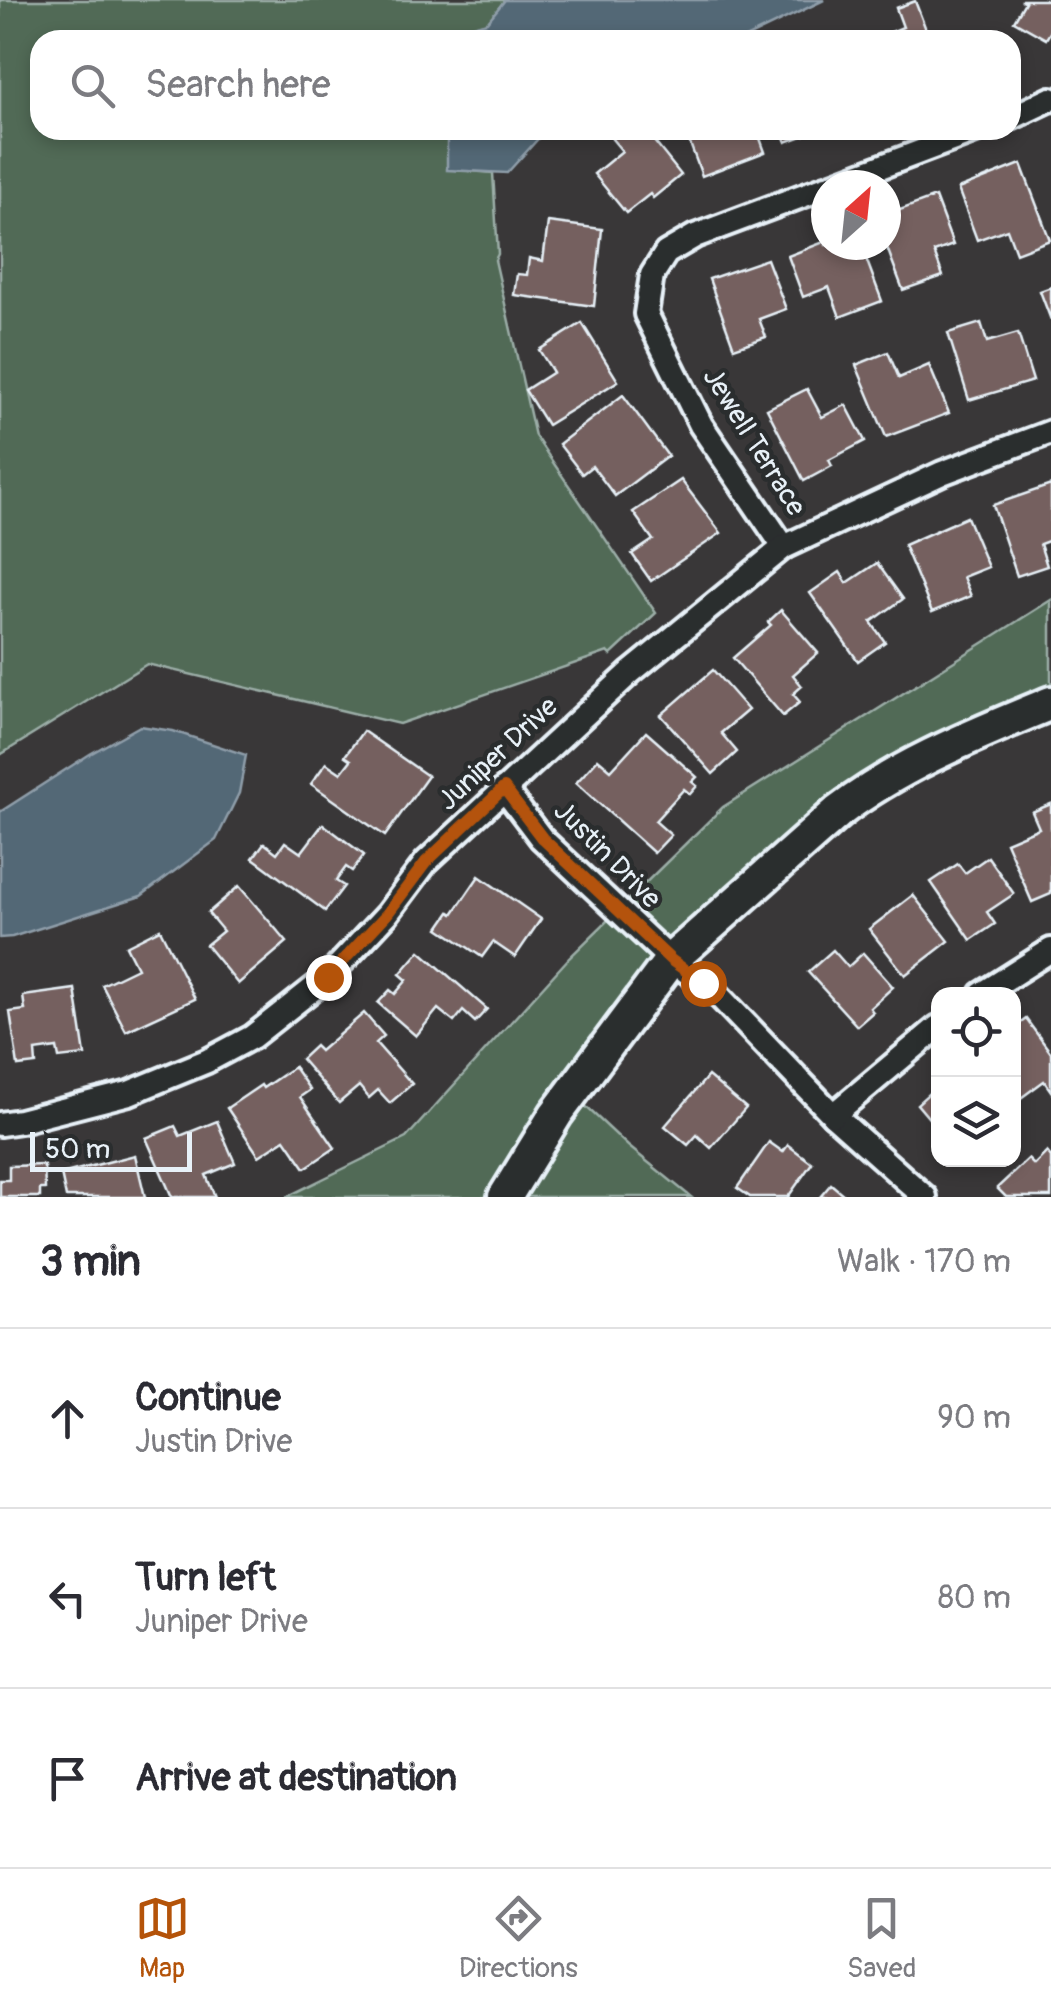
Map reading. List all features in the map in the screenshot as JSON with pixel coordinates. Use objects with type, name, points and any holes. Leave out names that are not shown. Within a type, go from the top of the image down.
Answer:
[{"type":"street","points":[[1021,113],[1051,99]]},
{"type":"street","name":"Jewell Terrace","points":[[872,170],[951,140]]},
{"type":"street","name":"Jewell Terrace","points":[[784,547],[702,425],[646,314],[652,275],[666,254],[696,236],[811,193]]},
{"type":"street","name":"Juniper Drive","points":[[0,1124],[129,1093],[207,1061],[252,1037],[328,977],[387,914],[426,862],[504,788],[631,672],[784,547],[942,472],[1051,432]]},
{"type":"street","points":[[505,1197],[556,1114],[671,960],[865,792],[896,772],[1051,703]]},
{"type":"street","name":"Justin Drive","points":[[504,788],[542,838],[671,960],[717,994],[833,1115],[925,1197]]},
{"type":"street","points":[[993,987],[1051,950]]},
{"type":"street","points":[[833,1115],[931,1033]]},
{"type":"green space","points":[[0,0],[505,0],[488,22],[460,30],[30,30],[30,140],[447,140],[448,169],[493,173],[498,254],[495,260],[535,436],[656,613],[611,655],[608,652],[399,724],[147,664],[0,755]]},
{"type":"green space","points":[[1051,600],[1051,691],[974,722],[672,944],[627,901],[723,807]]},
{"type":"green space","points":[[609,919],[655,962],[492,1197],[286,1197],[406,1138]]},
{"type":"green space","points":[[580,1101],[628,1146],[691,1197],[518,1197]]},
{"type":"water","points":[[505,0],[824,0],[762,30],[459,30],[487,22]]},
{"type":"water","points":[[447,140],[537,140],[507,173],[447,170]]},
{"type":"water","points":[[140,726],[173,731],[246,755],[239,793],[216,840],[141,896],[0,938],[0,812]]},
{"type":"building","points":[[1021,0],[1051,0],[1051,31],[1046,39],[1014,21],[1025,2]]},
{"type":"building","points":[[915,1],[926,30],[896,30],[903,27],[896,8]]},
{"type":"building","points":[[613,140],[653,140],[681,175],[653,198],[650,194],[626,213],[594,174],[622,151]]},
{"type":"building","points":[[689,140],[761,140],[765,152],[702,176]]},
{"type":"building","points":[[1021,164],[1050,240],[1016,253],[1007,229],[977,240],[958,189]]},
{"type":"building","points":[[935,197],[953,245],[934,252],[943,276],[903,290],[892,260],[901,260],[901,209]]},
{"type":"building","points":[[548,222],[602,229],[594,306],[514,295],[517,274],[527,275],[529,258],[543,261]]},
{"type":"building","points":[[811,247],[811,260],[867,260],[882,301],[840,317],[829,287],[803,297],[788,256]]},
{"type":"building","points":[[767,259],[786,309],[759,319],[766,337],[734,348],[709,279]]},
{"type":"building","points":[[1051,287],[1051,320],[1040,291]]},
{"type":"building","points":[[582,323],[618,381],[547,425],[525,390],[553,372],[539,350]]},
{"type":"building","points":[[981,323],[987,342],[1018,333],[1033,381],[969,400],[948,333]]},
{"type":"building","points":[[888,352],[899,378],[929,365],[949,413],[886,437],[856,365]]},
{"type":"building","points":[[807,389],[822,417],[846,405],[865,441],[829,460],[832,466],[804,481],[767,409]]},
{"type":"building","points":[[623,395],[668,456],[615,496],[592,466],[582,474],[559,444]]},
{"type":"building","points":[[681,480],[721,533],[651,581],[632,554],[653,540],[633,512]]},
{"type":"building","points":[[1051,485],[1051,540],[1040,544],[1047,566],[1017,576],[993,505]]},
{"type":"building","points":[[967,517],[988,567],[963,577],[971,596],[932,612],[904,545]]},
{"type":"building","points":[[877,563],[903,599],[871,622],[885,642],[858,661],[810,593],[840,572],[847,583]]},
{"type":"building","points":[[781,610],[818,653],[793,675],[802,686],[793,694],[800,702],[783,716],[733,658],[771,625],[768,622]]},
{"type":"building","points":[[713,670],[748,710],[721,733],[737,752],[713,774],[661,715]]},
{"type":"building","points":[[363,731],[428,776],[385,836],[311,784],[326,763],[341,773],[351,760],[345,756]]},
{"type":"building","points":[[646,732],[697,777],[692,782],[697,786],[690,794],[684,789],[655,821],[671,835],[654,853],[576,783],[598,759],[611,770]]},
{"type":"building","points":[[1051,804],[1051,894],[1032,902],[1006,842],[1039,828],[1032,812]]},
{"type":"building","points":[[323,824],[364,855],[352,871],[346,867],[336,881],[344,886],[325,911],[253,858],[264,843],[277,853],[285,842],[301,853]]},
{"type":"building","points":[[988,857],[1014,894],[987,912],[995,924],[971,940],[931,882],[958,864],[965,873]]},
{"type":"building","points":[[479,876],[541,919],[515,957],[493,942],[482,957],[439,928]]},
{"type":"building","points":[[239,886],[287,942],[238,984],[206,945],[223,931],[208,913]]},
{"type":"building","points":[[913,895],[949,941],[905,975],[869,929]]},
{"type":"building","points":[[160,929],[195,999],[126,1031],[102,985],[137,968],[126,946]]},
{"type":"building","points":[[833,950],[848,967],[863,953],[893,987],[857,1026],[808,972]]},
{"type":"building","points":[[420,951],[487,1009],[475,1022],[463,1011],[454,1022],[438,1009],[416,1036],[378,1003],[390,990],[395,994],[407,980],[400,974]]},
{"type":"building","points":[[75,989],[85,1055],[59,1058],[57,1048],[35,1051],[36,1064],[18,1066],[10,1012],[25,1010],[23,996]]},
{"type":"building","points":[[364,1013],[384,1036],[376,1043],[412,1084],[390,1103],[378,1090],[369,1098],[359,1086],[339,1103],[301,1059],[315,1046],[320,1051]]},
{"type":"building","points":[[1026,1019],[1051,1053],[1051,1091],[1044,1081],[1021,1098],[1021,1077],[1021,1023]]},
{"type":"building","points":[[294,1067],[310,1090],[300,1097],[335,1148],[305,1168],[285,1139],[259,1156],[227,1108]]},
{"type":"building","points":[[708,1076],[746,1108],[711,1148],[697,1135],[688,1145],[665,1126]]},
{"type":"building","points":[[931,1091],[931,1121],[917,1104]]},
{"type":"building","points":[[217,1121],[235,1163],[206,1175],[215,1197],[172,1197],[146,1138],[175,1126],[180,1136]]},
{"type":"building","points":[[769,1142],[783,1152],[788,1145],[812,1163],[788,1197],[750,1197],[737,1188]]},
{"type":"building","points":[[1047,1152],[1051,1157],[1051,1197],[1006,1197],[997,1188],[1028,1159],[1034,1165]]},
{"type":"building","points":[[135,1155],[145,1197],[66,1197],[61,1174]]},
{"type":"building","points":[[44,1165],[45,1189],[40,1189],[40,1197],[0,1197],[0,1180],[9,1180],[9,1166]]},
{"type":"building","points":[[831,1184],[844,1195],[820,1197]]},
{"type":"route","points":[[328,977],[387,914],[426,862],[504,788],[542,838],[671,960],[703,983]]}]
